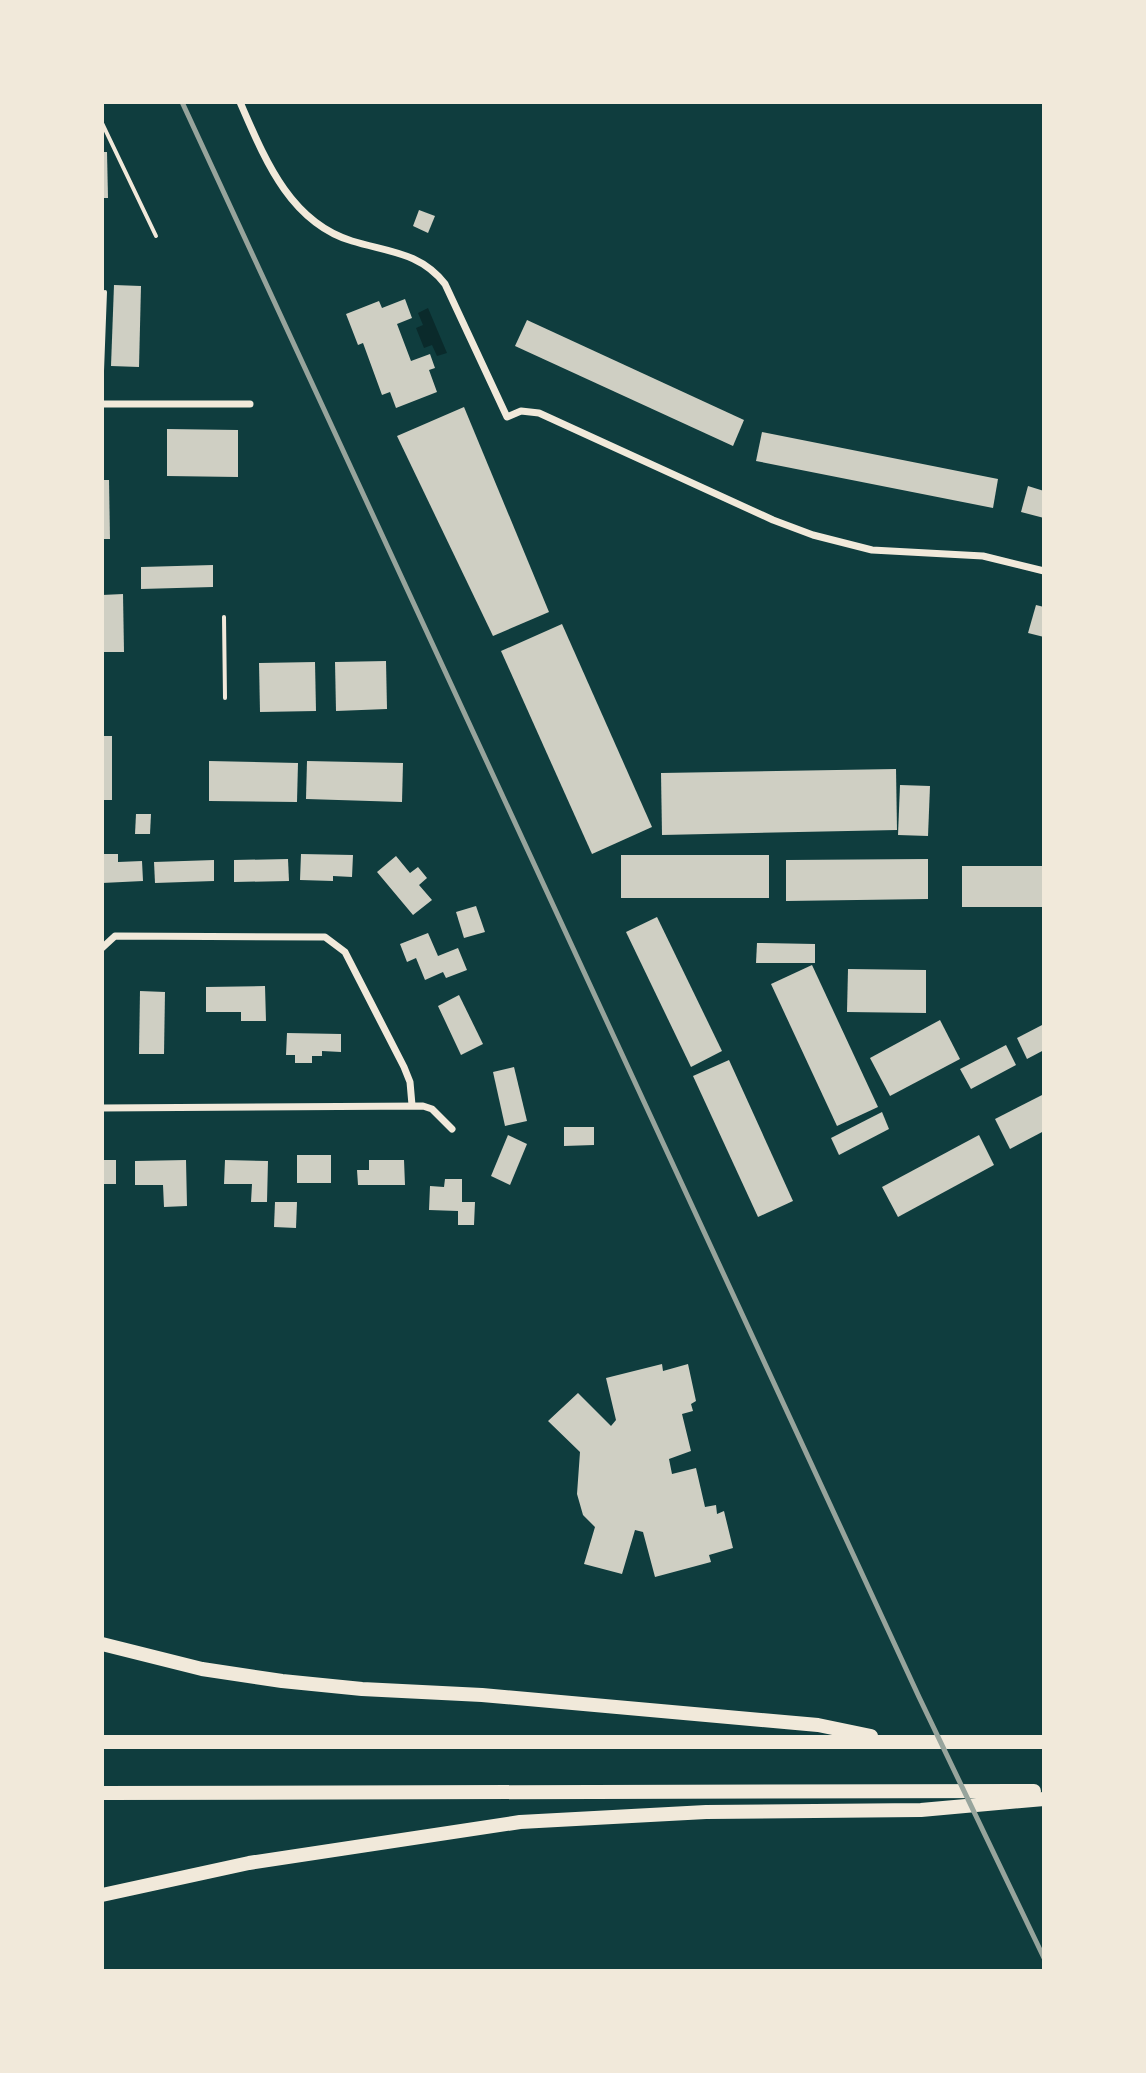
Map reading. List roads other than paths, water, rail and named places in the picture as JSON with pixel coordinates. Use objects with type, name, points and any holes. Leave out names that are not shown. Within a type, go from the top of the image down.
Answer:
[{"type":"highway","points":[[102,1644],[202,1669],[282,1681],[482,1695],[818,1725],[899,1742]]},
{"type":"highway","points":[[102,1742],[1044,1742]]},
{"type":"highway","points":[[102,1793],[1044,1791]]},
{"type":"highway","points":[[102,1895],[249,1863],[520,1822],[706,1812],[921,1810],[1044,1799]]},
{"type":"street","points":[[240,102],[273,174],[305,212],[333,233],[350,241],[408,254],[436,273],[445,284],[507,417],[521,411],[539,413],[773,520],[844,545],[903,553],[983,556],[1044,571]]},
{"type":"street","points":[[102,404],[250,404]]},
{"type":"street","points":[[102,948],[115,936],[325,937],[345,952],[352,965],[404,1067],[410,1082],[412,1105]]},
{"type":"street","points":[[102,1108],[412,1105],[432,1109],[452,1129]]},
{"type":"lane","points":[[102,123],[156,236]]},
{"type":"lane","points":[[102,371],[105,292]]},
{"type":"lane","points":[[224,617],[225,698]]},
{"type":"water","points":[[428,308],[447,353],[437,356],[432,345],[424,348],[416,328],[423,325],[418,313]]},
{"type":"railway","points":[[182,102],[919,1697],[1044,1958]]}]
